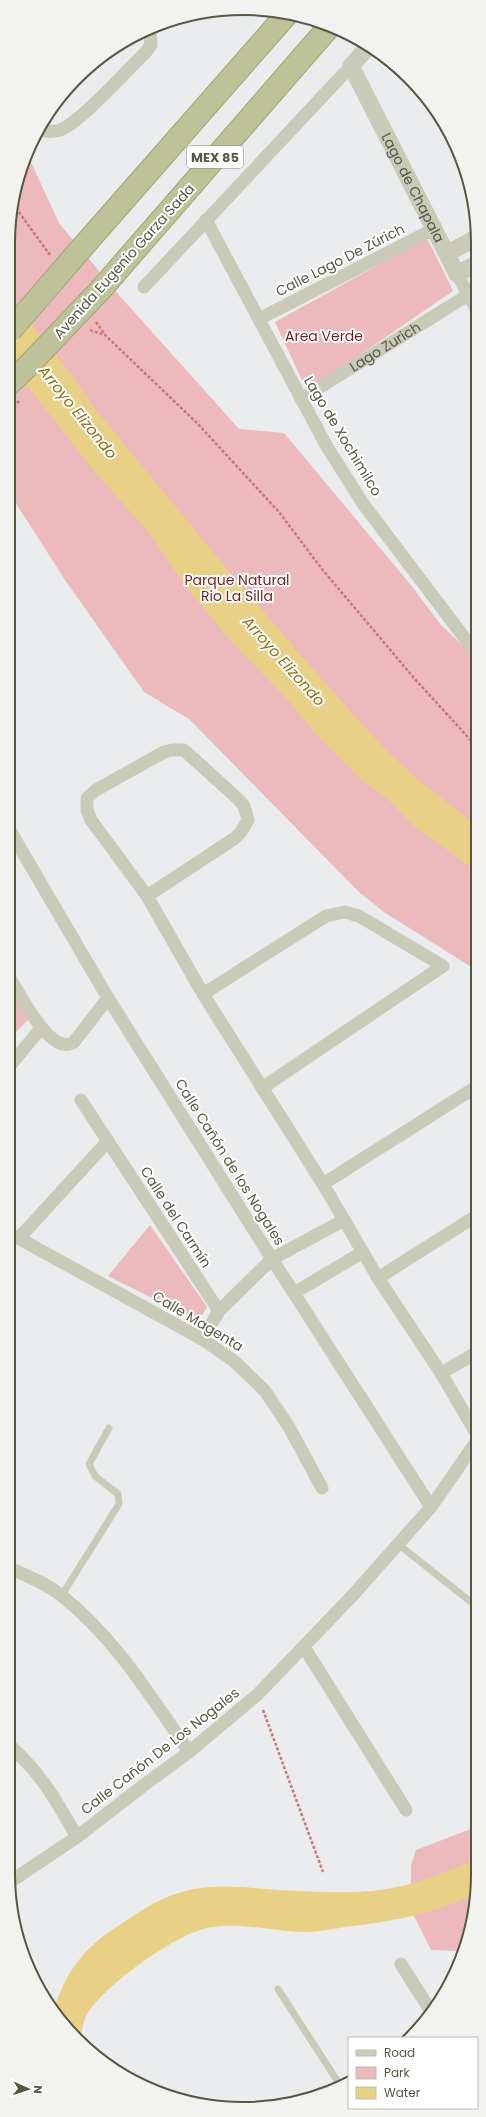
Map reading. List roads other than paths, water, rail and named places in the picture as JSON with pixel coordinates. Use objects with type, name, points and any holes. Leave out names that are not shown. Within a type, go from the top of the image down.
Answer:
[{"type":"highway","name":"MEX 85","points":[[15,325],[283,18]]},
{"type":"highway","name":"Avenida Eugenio Garza Sada","points":[[15,378],[102,288],[326,31]]},
{"type":"street","points":[[45,131],[50,132],[68,126],[145,53],[151,45],[150,35]]},
{"type":"street","points":[[144,287],[366,51]]},
{"type":"street","name":"Lago de Chapala","points":[[351,66],[436,228],[471,300]]},
{"type":"street","name":"Lago de Xochimilco","points":[[206,220],[327,447],[364,505],[471,646]]},
{"type":"street","name":"Calle Lago De Zúrich","points":[[259,320],[436,228]]},
{"type":"street","points":[[448,253],[471,241]]},
{"type":"street","points":[[457,274],[471,267]]},
{"type":"street","name":"Lago Zurich","points":[[301,399],[468,295]]},
{"type":"street","points":[[146,896],[235,838],[241,832],[248,820],[244,806],[238,799],[184,750],[164,752],[90,794],[86,803],[91,820],[146,896],[203,994],[323,1184],[378,1278],[441,1373],[471,1424]]},
{"type":"street","name":"Calle Cañón de los Nogales","points":[[15,839],[108,998],[272,1259],[431,1507]]},
{"type":"street","points":[[203,994],[313,922],[326,916],[340,913],[352,913],[359,916],[443,966],[262,1088]]},
{"type":"street","points":[[15,987],[41,1028],[56,1041],[70,1044],[108,998]]},
{"type":"street","points":[[15,1060],[41,1028]]},
{"type":"street","points":[[323,1184],[471,1090]]},
{"type":"street","name":"Calle del Carmín","points":[[81,1100],[218,1311]]},
{"type":"street","points":[[15,1234],[108,1141]]},
{"type":"street","points":[[378,1278],[471,1219]]},
{"type":"street","points":[[202,1339],[218,1311],[272,1259],[344,1220]]},
{"type":"street","name":"Calle Magenta","points":[[15,1236],[202,1339],[234,1361],[265,1391],[289,1427],[322,1488]]},
{"type":"street","points":[[294,1292],[363,1252]]},
{"type":"street","points":[[441,1373],[471,1355]]},
{"type":"street","name":"Calle Cañón De Los Nogales","points":[[15,1879],[77,1837],[189,1752],[258,1694],[431,1507],[471,1449]]},
{"type":"street","points":[[15,1571],[62,1595],[100,1629],[135,1675],[189,1752]]},
{"type":"street","points":[[304,1646],[406,1810]]},
{"type":"street","points":[[15,1750],[27,1761],[50,1790],[77,1837]]},
{"type":"street","points":[[401,1964],[428,2007]]},
{"type":"lane","points":[[62,1595],[119,1504],[118,1494],[95,1476],[90,1464],[109,1428]]},
{"type":"lane","points":[[398,1544],[471,1602]]},
{"type":"lane","points":[[278,1989],[338,2081]]},
{"type":"water","name":"Arroyo Elizondo","points":[[15,303],[70,373],[96,410],[231,574],[324,682],[384,748],[416,778],[471,821],[471,867],[414,826],[387,798],[363,781],[313,731],[288,700],[231,641],[187,588],[150,534],[91,467],[15,370]]},
{"type":"water","points":[[471,1862],[470,1896],[429,1912],[378,1923],[311,1932],[237,1926],[212,1927],[181,1938],[145,1960],[112,1986],[89,2011],[85,2018],[82,2034],[56,2004],[65,1981],[79,1959],[97,1941],[157,1901],[177,1893],[206,1887],[356,1892],[393,1888],[429,1878]]},
{"type":"park label","name":"Area Verde","points":[[324,336]]},
{"type":"park label","name":"Parque Natural Rio La Silla","points":[[237,588]]}]
